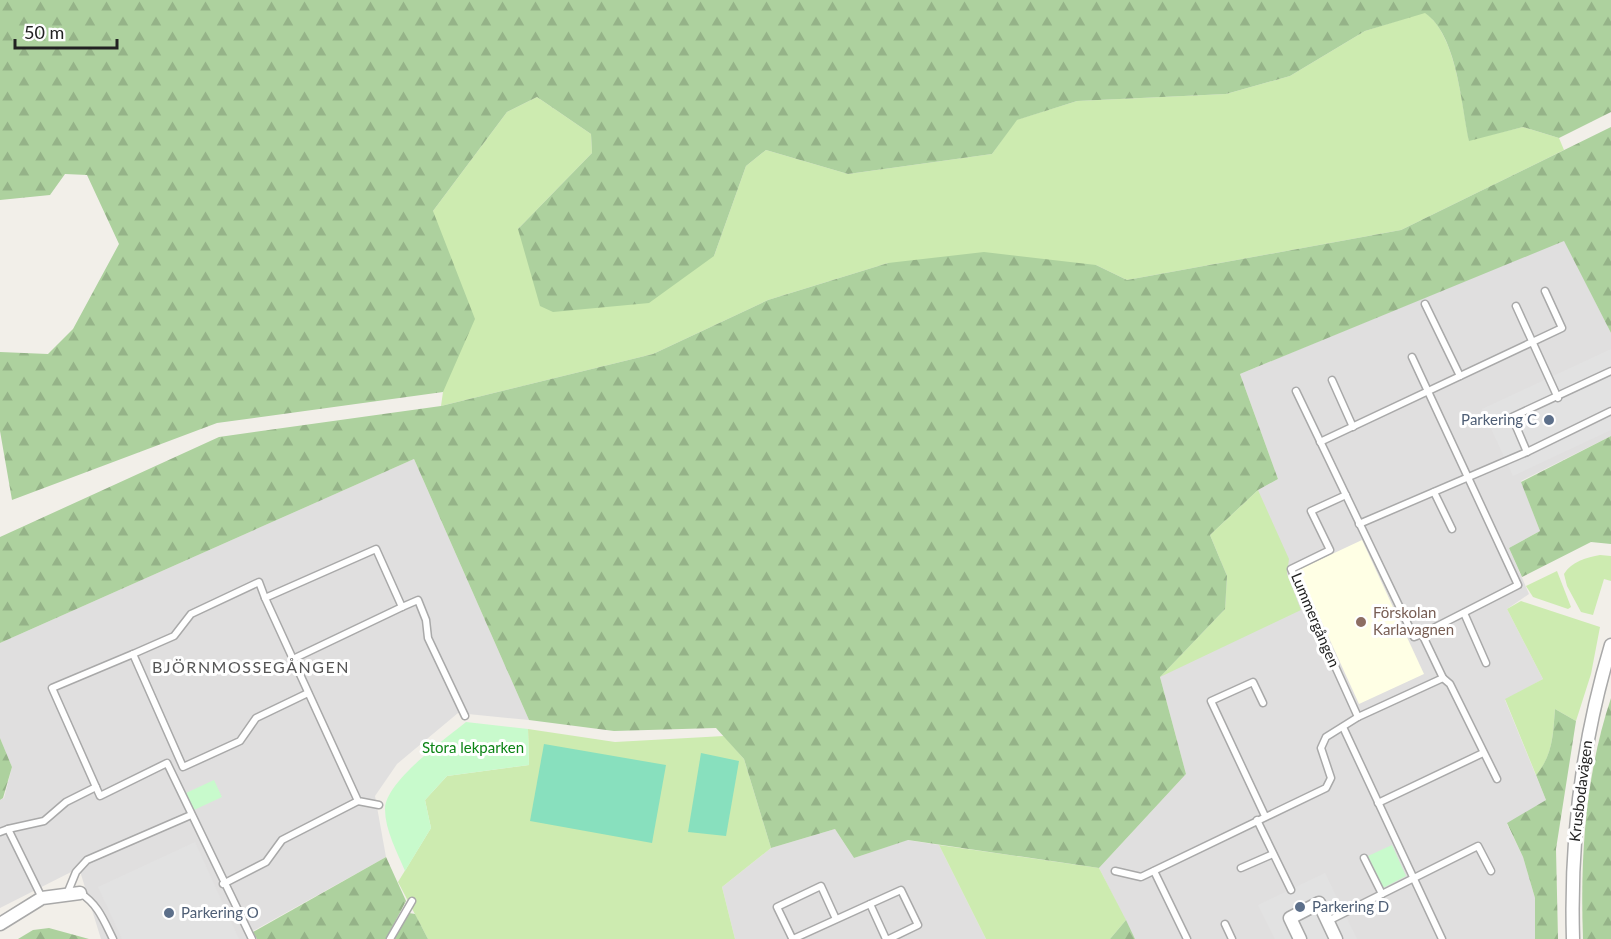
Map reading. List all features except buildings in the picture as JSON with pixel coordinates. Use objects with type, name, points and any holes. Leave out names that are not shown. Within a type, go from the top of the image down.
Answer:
[{"type":"street","name":"Krusbodavägen","points":[[1573,939],[1572,885],[1575,821],[1585,745],[1611,645]]},
{"type":"street","points":[[0,924],[42,898],[80,893]]},
{"type":"street","points":[[1296,938],[1290,918],[1319,903],[1336,939]]},
{"type":"lane","points":[[1320,442],[1562,328],[1545,291]]},
{"type":"lane","points":[[1425,304],[1460,376]]},
{"type":"lane","points":[[1516,306],[1558,398]]},
{"type":"lane","points":[[1296,391],[1414,637],[1518,585],[1413,357]]},
{"type":"lane","points":[[1527,452],[1512,417],[1558,398],[1611,371]]},
{"type":"lane","points":[[1332,380],[1353,427]]},
{"type":"lane","points":[[1359,524],[1527,452],[1611,411]]},
{"type":"lane","points":[[1434,492],[1452,529]]},
{"type":"lane","name":"Lummergången","points":[[1346,495],[1311,511],[1330,550],[1291,569],[1358,717]]},
{"type":"lane","points":[[265,598],[376,549],[402,607]]},
{"type":"lane","points":[[252,939],[223,884],[167,763],[100,796],[52,688],[174,636],[191,614],[259,582],[358,801]]},
{"type":"lane","points":[[293,659],[418,600],[426,620],[428,638],[465,716]]},
{"type":"lane","points":[[1464,613],[1486,663]]},
{"type":"lane","points":[[1422,634],[1443,678],[1450,684],[1497,779]]},
{"type":"lane","points":[[133,654],[183,768]]},
{"type":"lane","points":[[1115,871],[1141,877],[1326,788],[1331,778],[1321,748],[1326,737],[1358,717],[1443,678]]},
{"type":"lane","points":[[1263,703],[1253,682],[1211,700],[1265,816]]},
{"type":"lane","points":[[171,773],[240,741],[256,718],[308,693]]},
{"type":"lane","points":[[1343,727],[1442,939]]},
{"type":"lane","points":[[1378,803],[1483,753]]},
{"type":"lane","points":[[0,832],[44,821],[66,802],[96,787]]},
{"type":"lane","points":[[223,884],[266,862],[282,840],[358,801],[379,805]]},
{"type":"lane","points":[[67,894],[76,872],[87,860],[191,815]]},
{"type":"lane","points":[[1257,820],[1290,890]]},
{"type":"lane","points":[[8,829],[42,898]]},
{"type":"lane","points":[[1328,921],[1478,846],[1491,872]]},
{"type":"lane","points":[[1241,868],[1273,854]]},
{"type":"lane","points":[[1364,858],[1382,894]]},
{"type":"lane","points":[[1154,870],[1187,939]]},
{"type":"lane","points":[[836,919],[820,886],[777,906],[792,938],[836,919],[870,904],[902,890],[918,925],[887,939],[870,904]]},
{"type":"lane","points":[[80,893],[91,900],[99,911],[113,939]]},
{"type":"lane","points":[[390,939],[411,901]]},
{"type":"lane","points":[[1225,924],[1232,939]]},
{"type":"shaded area","points":[[1564,240],[1611,333],[1611,436],[1521,481],[1540,531],[1509,548],[1529,594],[1507,609],[1543,679],[1505,700],[1546,800],[1507,824],[1523,857],[1535,898],[1535,939],[1135,939],[1099,868],[1186,774],[1160,677],[1258,490],[1278,479],[1240,374]]},
{"type":"shaded area","name":"Parkering C","points":[[1611,349],[1611,430],[1513,476],[1482,409]]},
{"type":"shaded area","points":[[414,459],[529,720],[458,713],[397,764],[375,796],[386,857],[253,931],[257,939],[101,939],[79,868],[0,908],[0,800],[4,798],[12,767],[0,738],[0,643]]},
{"type":"shaded area","name":"Förskolan Karlavagnen","points":[[1362,540],[1424,674],[1359,704],[1298,570]]},
{"type":"shaded area","points":[[835,829],[854,858],[907,840],[939,845],[986,939],[735,939],[722,887],[771,848]]},
{"type":"shaded area","name":"Parkering O","points":[[195,842],[239,939],[122,939],[98,887]]},
{"type":"shaded area","name":"Parkering D","points":[[1325,873],[1357,939],[1275,939],[1258,905]]},
{"type":"green space","points":[[0,0],[1611,0],[1611,112],[1559,138],[1523,127],[1469,141],[1451,53],[1436,23],[1425,13],[1365,31],[1290,76],[1226,94],[1077,101],[1017,120],[992,154],[848,174],[766,150],[746,166],[714,256],[649,303],[553,312],[540,306],[518,229],[592,153],[591,134],[537,97],[507,112],[433,211],[475,319],[443,392],[217,423],[12,500],[0,431],[0,352],[48,354],[73,329],[119,244],[87,175],[65,174],[50,195],[0,200]]},
{"type":"green space","points":[[1425,12],[1436,23],[1451,53],[1469,140],[1523,127],[1559,138],[1564,150],[1401,230],[1127,280],[1096,265],[888,263],[768,300],[653,354],[441,406],[443,392],[433,211],[507,112],[537,97],[591,134],[592,153],[518,229],[714,256],[746,166],[766,150],[848,174],[992,154],[1016,120],[1077,101],[1226,94],[1290,76],[1365,31]]},
{"type":"green space","points":[[1611,127],[1611,333],[1564,241],[1240,374],[1278,479],[1258,490],[1210,535],[1227,576],[1225,609],[1160,677],[1186,774],[1099,868],[908,840],[854,858],[835,829],[771,848],[744,759],[716,728],[614,731],[529,720],[414,459],[0,643],[0,537],[219,437],[441,406],[653,354],[768,300],[888,263],[984,252],[1096,265],[1127,280],[1401,230]]},
{"type":"green space","points":[[1611,436],[1611,544],[1591,542],[1522,577],[1509,548],[1540,531],[1521,482]]},
{"type":"green space","points":[[1258,490],[1289,559],[1287,574],[1301,610],[1160,677],[1225,609],[1227,576],[1210,535]]},
{"type":"green space","points":[[1600,555],[1611,556],[1611,581],[1604,579],[1593,615],[1581,612],[1567,586],[1564,574],[1580,561]]},
{"type":"green space","points":[[1557,571],[1571,607],[1568,609],[1533,597],[1526,586]]},
{"type":"green space","points":[[1521,601],[1600,627],[1591,674],[1576,721],[1555,709],[1549,752],[1536,775],[1505,699],[1543,679],[1507,609]]},
{"type":"green space","points":[[1611,698],[1611,939],[1583,939],[1582,878],[1586,817],[1595,757]]},
{"type":"green space","points":[[1555,709],[1576,721],[1556,849],[1558,939],[1535,939],[1535,898],[1523,857],[1507,823],[1546,800],[1536,775],[1549,752]]},
{"type":"green space","name":"Stora lekparken","points":[[466,722],[528,729],[529,765],[447,776],[425,800],[431,828],[405,871],[387,825],[385,809],[388,798],[405,774]]},
{"type":"green space","points":[[528,729],[615,742],[724,736],[744,759],[771,848],[722,887],[735,939],[428,939],[398,882],[431,828],[425,800],[447,776],[529,765]]},
{"type":"green space","points":[[0,738],[12,767],[3,798],[0,800]]},
{"type":"green space","points":[[544,744],[666,765],[652,843],[530,821]]},
{"type":"green space","points":[[701,753],[739,761],[726,836],[688,832]]},
{"type":"green space","points":[[214,780],[222,797],[194,810],[186,793]]},
{"type":"green space","points":[[939,845],[1099,868],[1126,920],[1110,939],[986,939]]},
{"type":"green space","points":[[1392,845],[1406,876],[1383,888],[1368,856]]},
{"type":"green space","points":[[386,857],[406,901],[386,939],[257,939],[253,932]]},
{"type":"green space","points":[[406,914],[415,914],[428,939],[393,939]]},
{"type":"green space","points":[[1126,920],[1135,939],[1110,939]]},
{"type":"green space","points":[[49,928],[89,939],[18,939],[33,930]]},
{"type":"place","name":"Parkering C","points":[[1549,420]]},
{"type":"place","name":"Förskolan Karlavagnen","points":[[1361,622]]},
{"type":"place","name":"Parkering D","points":[[1300,907]]},
{"type":"place","name":"Parkering O","points":[[169,913]]},
{"type":"district","name":"BJÖRNMOSSEGÅNGEN","points":[[251,667]]}]
